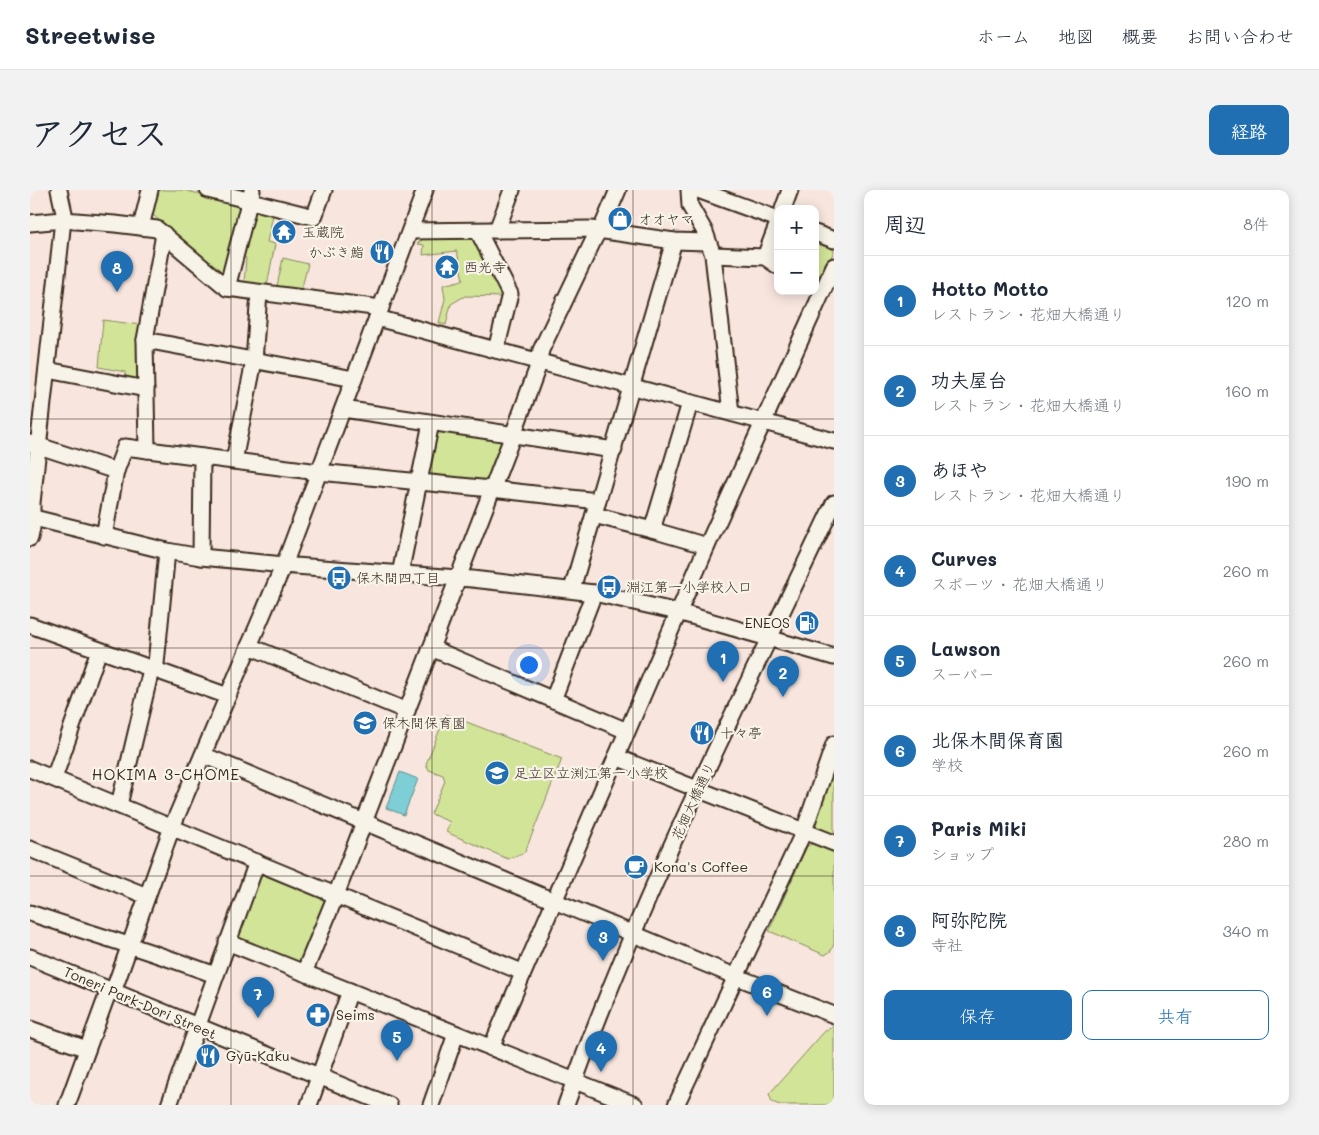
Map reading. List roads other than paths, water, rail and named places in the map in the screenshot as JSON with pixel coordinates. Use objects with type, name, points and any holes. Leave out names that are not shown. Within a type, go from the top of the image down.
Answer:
[{"type":"street","points":[[30,538],[32,528],[34,445],[46,370],[64,220],[59,190]]},
{"type":"street","points":[[141,227],[150,190]]},
{"type":"street","points":[[208,190],[251,195],[314,216],[324,190]]},
{"type":"street","points":[[67,1105],[87,1049],[130,947],[172,827],[284,565],[425,190]]},
{"type":"street","points":[[497,230],[512,190]]},
{"type":"street","points":[[304,973],[431,648],[512,435],[541,350],[618,190]]},
{"type":"street","points":[[689,190],[690,206],[705,232],[710,249],[731,414]]},
{"type":"street","points":[[698,190],[774,219]]},
{"type":"street","points":[[784,205],[790,190]]},
{"type":"street","points":[[227,288],[251,195]]},
{"type":"street","points":[[30,224],[64,220],[158,229],[227,288],[379,313],[496,350],[834,441]]},
{"type":"street","points":[[410,231],[600,230],[765,257],[774,263]]},
{"type":"street","points":[[478,231],[510,294],[496,350]]},
{"type":"street","points":[[765,257],[774,232]]},
{"type":"street","points":[[147,450],[145,340],[164,234]]},
{"type":"street","points":[[819,234],[834,240]]},
{"type":"street","points":[[572,589],[674,241]]},
{"type":"street","points":[[819,291],[834,266]]},
{"type":"street","points":[[234,461],[254,361],[259,293]]},
{"type":"street","points":[[491,1048],[522,972],[817,295]]},
{"type":"street","points":[[145,340],[354,379]]},
{"type":"street","points":[[46,370],[146,389]]},
{"type":"street","points":[[652,530],[690,403]]},
{"type":"street","points":[[343,409],[614,450]]},
{"type":"street","points":[[400,574],[431,423]]},
{"type":"street","points":[[34,445],[116,471]]},
{"type":"street","points":[[104,536],[116,471],[125,447],[319,472],[491,489],[596,508],[652,530],[708,546]]},
{"type":"street","points":[[201,557],[202,457]]},
{"type":"street","name":"花畑大橋通り","points":[[566,1105],[633,933],[699,788],[834,503]]},
{"type":"street","points":[[31,518],[166,551],[201,557],[572,589],[678,612],[834,657]]},
{"type":"street","points":[[118,805],[150,674],[156,664],[166,551]]},
{"type":"street","points":[[553,700],[594,593]]},
{"type":"street","points":[[30,625],[228,696]]},
{"type":"street","points":[[249,646],[407,711]]},
{"type":"street","points":[[431,648],[627,731]]},
{"type":"street","points":[[54,778],[99,650]]},
{"type":"street","points":[[676,1105],[804,831],[834,744]]},
{"type":"street","points":[[204,755],[737,977],[834,1015]]},
{"type":"street","points":[[616,756],[834,843]]},
{"type":"street","points":[[30,769],[522,972]]},
{"type":"street","points":[[30,849],[147,896]]},
{"type":"street","points":[[171,1104],[215,975],[257,862]]},
{"type":"street","points":[[30,913],[215,975]]},
{"type":"street","points":[[227,942],[635,1105]]},
{"type":"street","name":"Toneri Park-Dori Street","points":[[30,957],[389,1105]]},
{"type":"street","points":[[309,1105],[350,992]]},
{"type":"street","points":[[30,1029],[87,1049]]},
{"type":"street","points":[[431,1105],[456,1034]]},
{"type":"water","points":[[400,772],[418,779],[404,815],[386,808]]},
{"type":"place","name":"オオヤマ","points":[[620,219]]},
{"type":"place","name":"玉蔵院","points":[[284,232]]},
{"type":"place","name":"かぶき鮨","points":[[382,252]]},
{"type":"place","name":"西光寺","points":[[447,267]]},
{"type":"place","name":"阿弥陀院","points":[[117,292]]},
{"type":"place","name":"保木間四丁目","points":[[339,578]]},
{"type":"place","name":"淵江第一小学校入口","points":[[609,587]]},
{"type":"place","name":"ENEOS","points":[[807,623]]},
{"type":"place","name":"Hotto Motto","points":[[723,682]]},
{"type":"place","name":"功夫屋台","points":[[783,697]]},
{"type":"place","name":"保木間保育園","points":[[365,723]]},
{"type":"place","name":"十々亭","points":[[702,733]]},
{"type":"place","name":"足立区立渕江第一小学校","points":[[497,773]]},
{"type":"place","name":"Kona's Coffee","points":[[636,867]]},
{"type":"place","name":"あほや","points":[[603,961]]},
{"type":"place","name":"Seims","points":[[318,1015]]},
{"type":"place","name":"北保木間保育園","points":[[767,1016]]},
{"type":"place","name":"Paris Miki","points":[[258,1018]]},
{"type":"place","name":"Gyū-Kaku","points":[[208,1056]]},
{"type":"place","name":"Lawson","points":[[397,1061]]},
{"type":"place","name":"Curves","points":[[601,1072]]},
{"type":"district","name":"HOKIMA 3-CHOME","points":[[166,775]]}]
